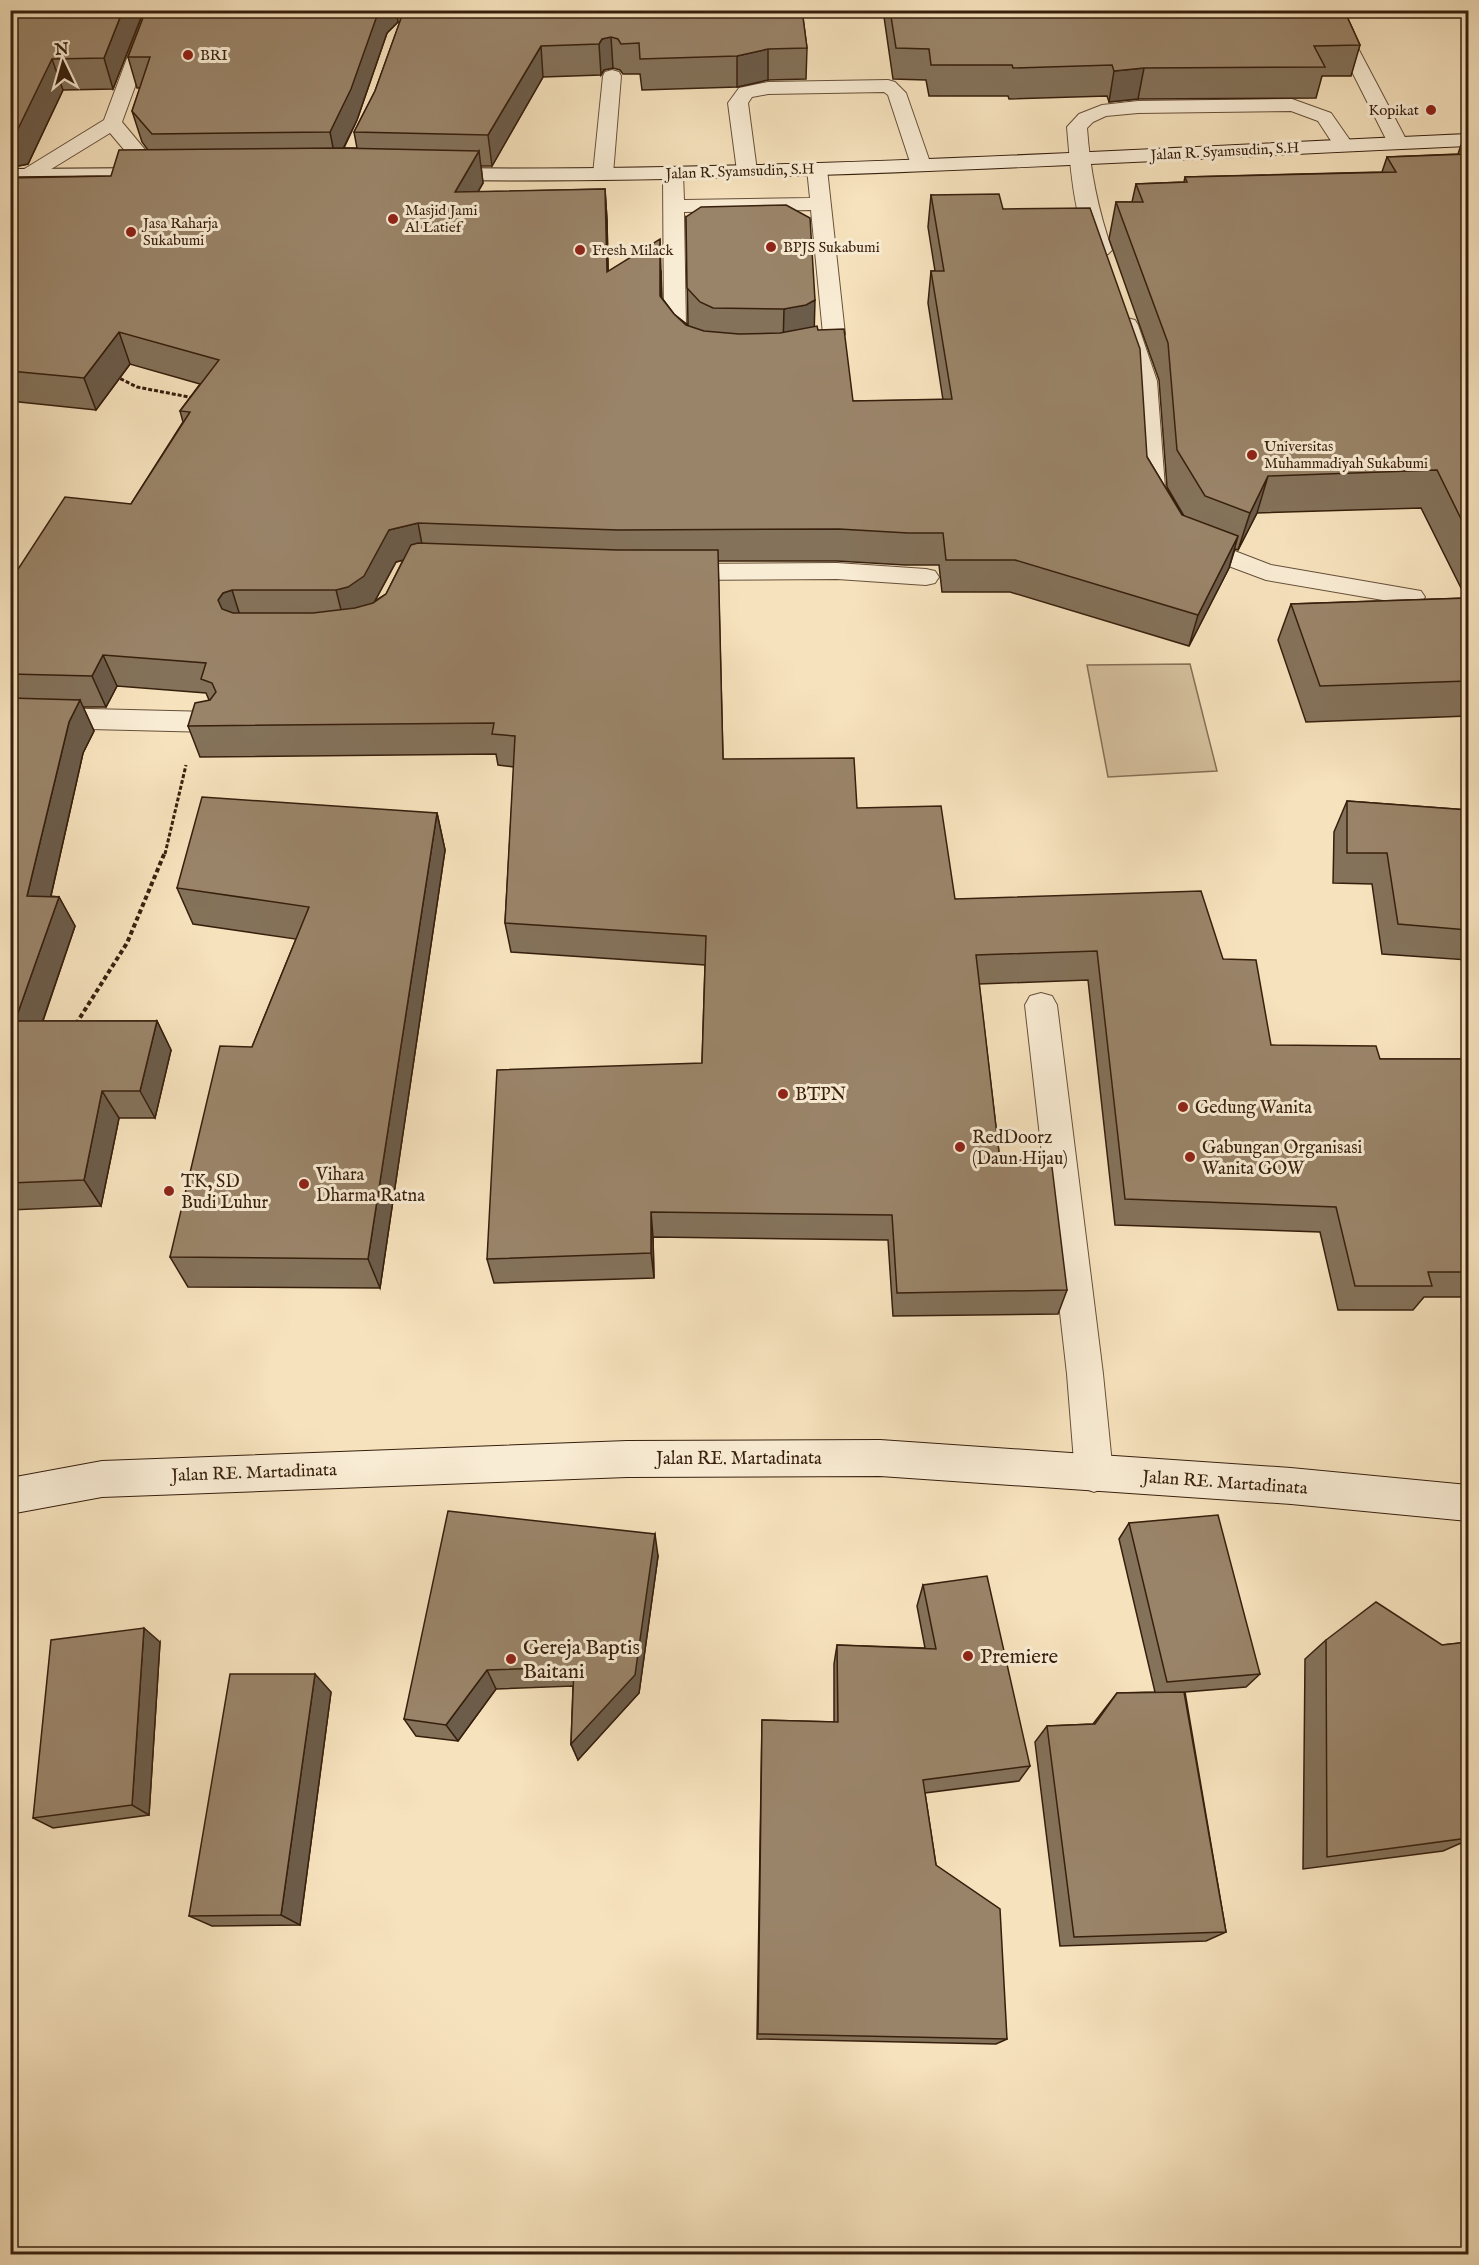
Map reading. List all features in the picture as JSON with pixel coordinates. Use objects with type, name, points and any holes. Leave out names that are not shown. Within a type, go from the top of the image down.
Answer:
[{"type":"street","points":[[19,175],[112,123],[154,10]]},
{"type":"street","points":[[1334,10],[1350,50],[1398,143]]},
{"type":"street","points":[[603,174],[612,76]]},
{"type":"street","points":[[747,171],[738,103],[746,92],[768,88],[888,86],[897,93],[921,165]]},
{"type":"street","points":[[1107,268],[1087,212],[1079,159],[1077,127],[1086,118],[1102,111],[1138,107],[1292,105],[1315,111],[1330,120],[1344,146]]},
{"type":"street","points":[[112,123],[155,174]]},
{"type":"street","name":"Jalan R. Syamsudin, S.H","points":[[413,173],[672,174],[1079,159],[1468,140]]},
{"type":"street","points":[[782,355],[811,351],[829,344],[834,334],[817,169]]},
{"type":"street","points":[[19,175],[179,174]]},
{"type":"street","points":[[672,174],[675,328],[691,347],[704,354],[715,354]]},
{"type":"street","points":[[673,206],[820,204]]},
{"type":"street","points":[[1119,302],[1146,381],[1153,488],[1184,540],[1266,572],[1412,597]]},
{"type":"street","points":[[655,572],[837,571],[926,577]]},
{"type":"street","points":[[10,717],[211,722]]},
{"type":"street","points":[[1041,1005],[1085,1374],[1094,1474]]},
{"type":"street","name":"Jalan RE. Martadinata","points":[[10,1496],[102,1479],[627,1459],[880,1458],[1291,1486],[1468,1503]]},
{"type":"shaded area","points":[[1190,664],[1217,771],[1108,777],[1087,665]]},
{"type":"building","points":[[10,10],[123,10],[104,58],[52,59],[16,133],[10,134]]},
{"type":"building","points":[[146,10],[379,10],[351,89],[330,132],[152,134],[132,111],[150,57],[128,57]]},
{"type":"building","points":[[404,10],[802,10],[807,48],[768,49],[737,56],[640,59],[639,43],[621,44],[618,39],[611,37],[602,39],[599,44],[541,46],[488,135],[354,132],[375,91]]},
{"type":"building","points":[[890,10],[1344,10],[1360,45],[1314,46],[1325,67],[1144,68],[1114,71],[1112,65],[1013,68],[1012,65],[931,65],[929,49],[896,48]]},
{"type":"building","points":[[1462,142],[1468,142],[1468,154]]},
{"type":"building","points":[[339,148],[479,151],[455,192],[605,189],[607,272],[660,239],[660,296],[686,325],[704,331],[739,334],[780,333],[817,326],[818,330],[844,329],[853,401],[952,399],[931,271],[944,271],[931,195],[999,194],[1003,209],[1090,208],[1140,349],[1147,457],[1182,515],[1238,536],[1198,615],[1015,560],[946,560],[943,533],[839,529],[618,530],[418,523],[389,530],[364,576],[348,587],[336,590],[232,590],[223,593],[218,600],[222,609],[233,613],[313,613],[355,608],[373,603],[386,594],[411,545],[418,543],[618,550],[718,550],[723,759],[854,758],[857,808],[941,806],[955,899],[1201,891],[1223,959],[1256,960],[1271,1045],[1376,1046],[1380,1059],[1468,1059],[1468,1272],[1428,1272],[1432,1286],[1355,1286],[1336,1207],[1125,1199],[1097,951],[976,955],[1000,1161],[1051,1159],[1067,1290],[897,1293],[892,1215],[651,1212],[651,1253],[487,1259],[497,1070],[702,1063],[706,936],[505,923],[515,736],[492,734],[494,723],[188,726],[195,703],[210,700],[216,692],[212,683],[201,679],[206,663],[103,655],[92,676],[10,674],[10,577],[13,577],[65,497],[131,504],[190,412],[180,411],[219,360],[119,332],[84,378],[10,371],[10,178],[111,176],[119,150]]},
{"type":"building","points":[[1468,154],[1468,533],[1437,470],[1268,476],[1250,513],[1205,496],[1177,450],[1168,343],[1116,202],[1143,202],[1136,184],[1187,182],[1185,177],[1396,172],[1387,157]]},
{"type":"building","points":[[786,205],[810,218],[815,300],[806,305],[784,309],[713,308],[700,302],[687,288],[686,217],[701,207]]},
{"type":"building","points":[[1468,598],[1468,681],[1320,686],[1291,604]]},
{"type":"building","points":[[10,698],[80,700],[69,722],[27,896],[59,897],[15,1021],[157,1021],[140,1091],[102,1091],[84,1180],[10,1183]]},
{"type":"building","points":[[202,797],[437,813],[368,1259],[170,1257],[220,1046],[252,1047],[309,907],[177,888]]},
{"type":"building","points":[[1347,801],[1468,810],[1468,930],[1398,924],[1387,853],[1347,853]]},
{"type":"building","points":[[448,1511],[655,1534],[635,1675],[571,1744],[574,1667],[487,1670],[446,1725],[404,1719]]},
{"type":"building","points":[[1218,1515],[1260,1674],[1167,1682],[1129,1523]]},
{"type":"building","points":[[987,1576],[1030,1766],[923,1780],[936,1865],[1000,1909],[1007,2039],[758,2034],[762,1720],[838,1722],[837,1645],[936,1649],[923,1585]]},
{"type":"building","points":[[1376,1602],[1442,1645],[1468,1642],[1468,1838],[1327,1857],[1326,1640]]},
{"type":"building","points":[[144,1628],[132,1805],[33,1818],[51,1640]]},
{"type":"building","points":[[230,1674],[315,1674],[281,1915],[189,1916]]},
{"type":"building","points":[[1184,1692],[1226,1932],[1074,1937],[1047,1726],[1095,1724],[1117,1693]]},
{"type":"place","name":"BRI","points":[[188,55]]},
{"type":"place","name":"Kopikat","points":[[1431,110]]},
{"type":"place","name":"Masjid Jami Al Latief","points":[[393,219]]},
{"type":"place","name":"Jasa Raharja Sukabumi","points":[[131,232]]},
{"type":"place","name":"BPJS Sukabumi","points":[[771,247]]},
{"type":"place","name":"Fresh Milack","points":[[580,250]]},
{"type":"place","name":"Universitas Muhammadiyah Sukabumi","points":[[1252,455]]},
{"type":"place","name":"BTPN","points":[[783,1094]]},
{"type":"place","name":"Gedung Wanita","points":[[1183,1107]]},
{"type":"place","name":"RedDoorz (Daun Hijau)","points":[[960,1147]]},
{"type":"place","name":"Gabungan Organisasi Wanita GOW","points":[[1190,1157]]},
{"type":"place","name":"Vihara Dharma Ratna","points":[[304,1184]]},
{"type":"place","name":"TK, SD Budi Luhur","points":[[169,1191]]},
{"type":"place","name":"Premiere","points":[[968,1656]]},
{"type":"place","name":"Gereja Baptis Baitani","points":[[511,1659]]}]
